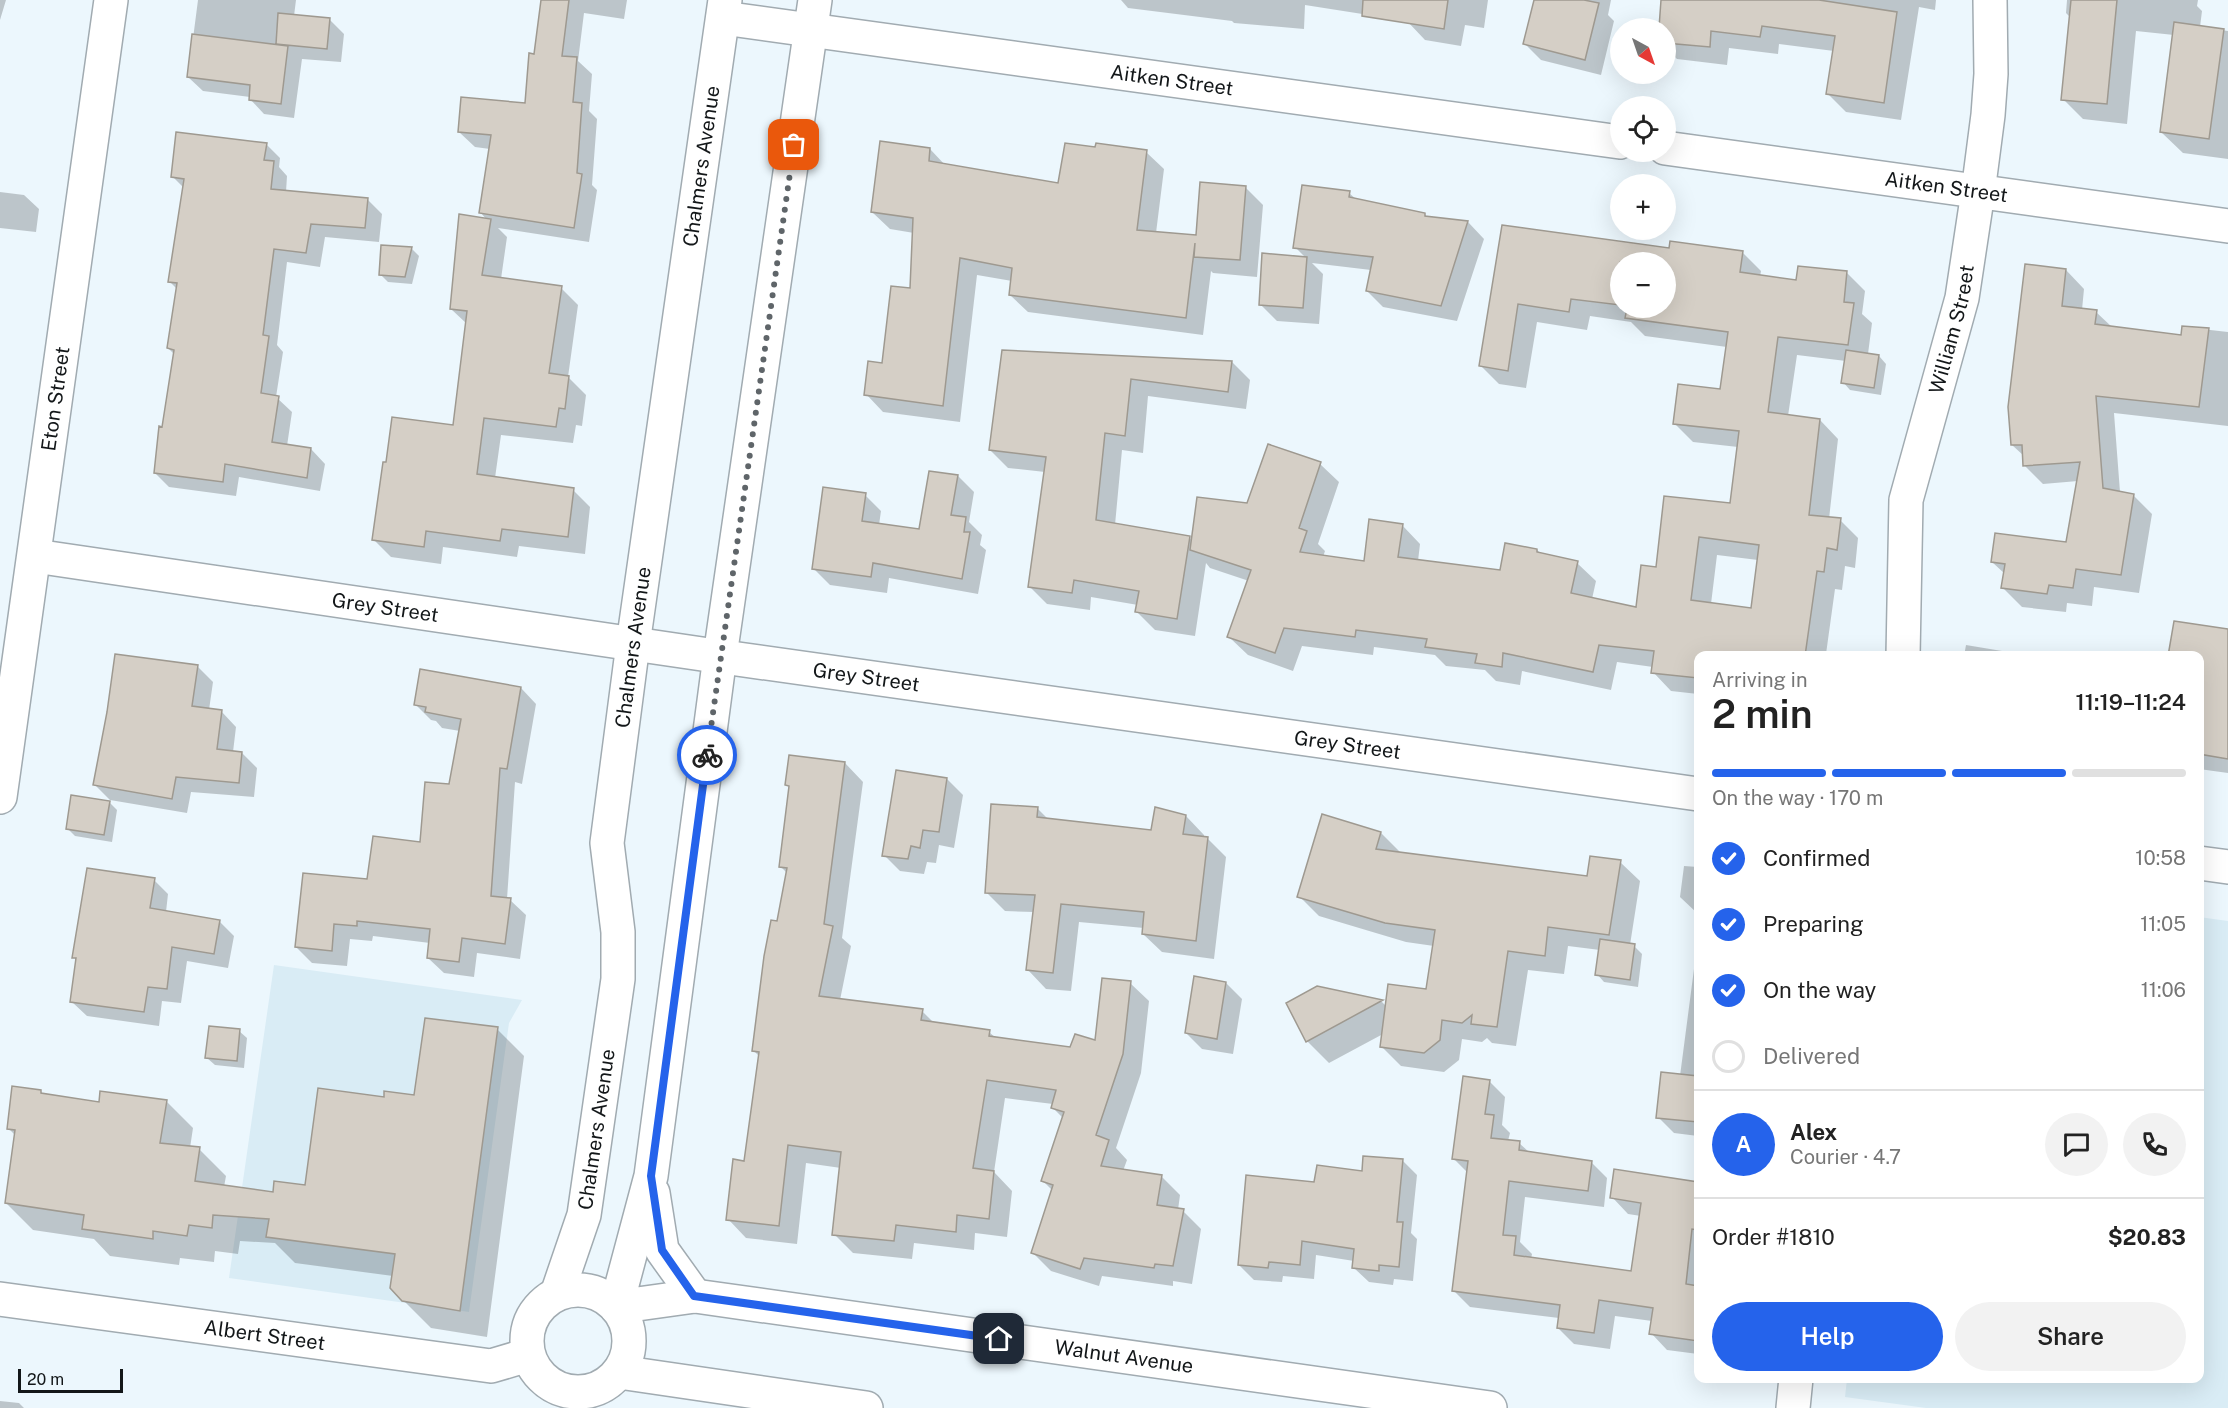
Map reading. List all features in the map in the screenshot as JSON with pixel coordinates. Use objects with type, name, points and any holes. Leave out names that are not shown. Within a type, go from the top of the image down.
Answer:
[{"type":"street","name":"Eton Street","points":[[0,797],[111,0]]},
{"type":"street","name":"William Street","points":[[1903,651],[1906,500],[1962,298],[1978,192],[1991,74],[1990,0]]},
{"type":"street","name":"Aitken Street","points":[[724,9],[813,15],[1610,140]]},
{"type":"street","name":"Chalmers Avenue","points":[[557,1294],[584,1215],[618,979],[618,932],[607,843],[633,644],[724,9]]},
{"type":"street","points":[[616,1307],[651,1176],[720,656],[813,15]]},
{"type":"street","name":"Aitken Street","points":[[1676,150],[2228,226]]},
{"type":"street","name":"Grey Street","points":[[35,556],[633,644],[1694,793]]},
{"type":"street","points":[[2204,864],[2228,867]]},
{"type":"street","points":[[651,1176],[662,1250],[694,1296]]},
{"type":"street","points":[[573,1290],[589,1291],[604,1297],[616,1307],[626,1322],[629,1339],[627,1356],[619,1372],[607,1383],[592,1390],[576,1392],[560,1389],[543,1395],[528,1355],[529,1326],[535,1312],[557,1294],[573,1290]]},
{"type":"street","name":"Walnut Avenue","points":[[616,1307],[694,1296],[1490,1408]]},
{"type":"street","name":"Albert Street","points":[[0,1299],[491,1366],[528,1355]]},
{"type":"street","points":[[619,1372],[866,1408]]},
{"type":"street","points":[[1793,1408],[1796,1383]]},
{"type":"shaded area","points":[[2204,918],[2228,921],[2228,1408],[1926,1408],[1845,1397],[1847,1383],[2204,1383]]},
{"type":"shaded area","points":[[274,965],[522,1000],[509,1023],[469,1312],[229,1278]]},
{"type":"building","points":[[541,0],[569,0],[562,56],[577,57],[573,102],[582,103],[577,173],[582,174],[574,228],[479,213],[491,135],[458,132],[461,97],[525,103],[529,53],[534,54]]},
{"type":"building","points":[[1363,0],[1448,0],[1444,29],[1362,16]]},
{"type":"building","points":[[1534,0],[1584,0],[1599,3],[1585,60],[1523,44]]},
{"type":"building","points":[[1661,0],[1819,0],[1897,12],[1884,103],[1826,94],[1835,36],[1762,26],[1760,37],[1711,31],[1710,47],[1676,44],[1676,18],[1660,18]]},
{"type":"building","points":[[2071,0],[2117,0],[2107,104],[2061,100]]},
{"type":"building","points":[[278,13],[330,18],[327,49],[276,44]]},
{"type":"building","points":[[2174,22],[2224,29],[2209,139],[2160,132]]},
{"type":"building","points":[[192,34],[288,46],[281,104],[249,100],[250,85],[187,77]]},
{"type":"building","points":[[176,132],[267,143],[264,160],[274,161],[271,189],[368,198],[365,228],[311,224],[306,253],[274,249],[263,335],[269,336],[261,393],[279,396],[272,442],[311,448],[307,478],[225,464],[223,482],[154,473],[159,426],[162,427],[174,350],[167,348],[177,283],[168,282],[184,179],[171,177]]},
{"type":"building","points":[[880,141],[930,148],[929,161],[1058,183],[1065,143],[1095,147],[1096,143],[1147,150],[1137,230],[1196,235],[1200,182],[1246,186],[1240,260],[1194,257],[1195,243],[1186,318],[1009,295],[1012,268],[960,258],[943,406],[864,395],[868,361],[882,363],[891,286],[910,288],[913,218],[871,212]]},
{"type":"building","points":[[1302,185],[1350,191],[1349,197],[1425,213],[1425,216],[1468,221],[1441,306],[1366,291],[1373,257],[1293,248]]},
{"type":"building","points":[[459,214],[491,219],[482,275],[562,286],[549,373],[569,376],[565,409],[559,408],[556,427],[484,418],[477,474],[574,488],[568,537],[502,529],[500,541],[426,531],[424,547],[372,540],[392,417],[453,425],[467,311],[450,309]]},
{"type":"building","points":[[1502,225],[1669,248],[1670,241],[1743,251],[1740,272],[1796,280],[1798,266],[1847,271],[1844,302],[1854,303],[1848,345],[1778,337],[1768,412],[1820,419],[1809,515],[1841,518],[1837,550],[1827,548],[1824,572],[1817,571],[1806,651],[1694,651],[1694,678],[1651,673],[1654,651],[1599,645],[1593,672],[1503,653],[1502,667],[1475,663],[1477,654],[1425,647],[1427,639],[1356,630],[1355,637],[1284,628],[1275,653],[1227,637],[1251,570],[1190,550],[1197,497],[1247,503],[1268,444],[1321,462],[1299,528],[1307,531],[1300,552],[1364,561],[1369,519],[1403,524],[1398,557],[1500,570],[1505,543],[1537,549],[1537,552],[1578,561],[1571,593],[1636,607],[1641,565],[1656,567],[1664,496],[1730,503],[1739,431],[1673,424],[1678,384],[1720,389],[1728,332],[1625,318],[1676,318],[1676,252],[1610,252],[1610,304],[1571,299],[1569,312],[1518,304],[1508,371],[1479,366]],"holes":[[[1699,537],[1759,545],[1751,608],[1691,600]]]},
{"type":"building","points":[[381,245],[412,247],[405,277],[379,275]]},
{"type":"building","points":[[1262,253],[1307,257],[1303,308],[1259,305]]},
{"type":"building","points":[[2025,264],[2066,269],[2062,306],[2097,310],[2095,324],[2181,335],[2182,326],[2209,328],[2199,407],[2096,396],[2103,488],[2134,494],[2121,575],[2076,569],[2073,588],[2049,585],[2047,594],[2001,588],[2005,564],[1991,562],[1995,533],[2066,542],[2080,462],[2023,466],[2022,445],[2011,445],[2008,407]]},
{"type":"building","points":[[1002,350],[1232,361],[1228,392],[1131,379],[1125,436],[1105,433],[1096,520],[1190,536],[1177,619],[1135,612],[1139,591],[1074,580],[1072,593],[1028,587],[1046,457],[989,450]]},
{"type":"building","points":[[1846,350],[1879,355],[1874,388],[1841,383]]},
{"type":"building","points":[[929,471],[958,475],[951,515],[966,517],[964,532],[970,532],[962,579],[873,563],[871,577],[812,569],[823,487],[866,493],[862,521],[919,529]]},
{"type":"building","points":[[2174,621],[2228,629],[2228,759],[2204,755],[2204,651],[2169,651]]},
{"type":"building","points":[[115,654],[198,665],[192,706],[222,710],[217,749],[242,752],[239,783],[176,777],[172,799],[93,785]]},
{"type":"building","points":[[420,669],[521,687],[507,769],[500,768],[491,896],[511,898],[505,944],[462,938],[459,962],[427,958],[430,929],[357,921],[357,926],[334,924],[332,951],[295,947],[303,873],[367,879],[373,836],[420,842],[425,782],[449,784],[461,719],[425,712],[426,707],[414,705]]},
{"type":"building","points":[[789,755],[845,762],[824,924],[833,926],[819,996],[923,1009],[921,1020],[990,1030],[989,1036],[1070,1047],[1075,1034],[1095,1040],[1102,978],[1131,981],[1123,1054],[1096,1135],[1109,1140],[1101,1166],[1162,1175],[1157,1205],[1184,1209],[1173,1266],[1155,1264],[1154,1268],[1084,1258],[1080,1269],[1031,1253],[1053,1185],[1041,1181],[1064,1112],[1051,1108],[1056,1090],[987,1080],[973,1168],[994,1171],[989,1219],[957,1215],[956,1232],[896,1225],[894,1241],[832,1235],[841,1152],[788,1145],[779,1226],[726,1220],[733,1159],[744,1161],[759,1052],[752,1051],[764,956],[771,920],[777,921],[787,868],[779,867],[789,786],[785,785]]},
{"type":"building","points":[[896,770],[947,778],[939,832],[923,830],[920,848],[911,846],[908,859],[882,856]]},
{"type":"building","points":[[71,795],[110,801],[104,835],[66,829]]},
{"type":"building","points":[[991,804],[1038,807],[1037,817],[1151,830],[1155,807],[1186,815],[1183,834],[1208,837],[1196,941],[1142,934],[1144,912],[1061,904],[1053,973],[1026,970],[1035,895],[985,893]]},
{"type":"building","points":[[1322,814],[1381,832],[1376,849],[1587,876],[1590,856],[1621,860],[1609,935],[1548,927],[1545,956],[1508,951],[1497,1027],[1471,1024],[1472,1015],[1462,1023],[1442,1020],[1440,1040],[1424,1053],[1380,1047],[1388,984],[1426,989],[1435,930],[1385,923],[1297,897]]},
{"type":"building","points":[[87,868],[155,878],[150,908],[220,920],[214,954],[172,947],[167,989],[148,987],[144,1012],[70,1002],[76,958],[72,958]]},
{"type":"building","points":[[1600,939],[1635,944],[1630,980],[1595,975]]},
{"type":"building","points":[[1194,976],[1226,982],[1217,1039],[1185,1033]]},
{"type":"building","points":[[1317,986],[1383,1000],[1306,1042],[1286,1003]]},
{"type":"building","points":[[425,1018],[498,1027],[460,1311],[402,1301],[390,1288],[395,1254],[266,1237],[269,1219],[213,1215],[212,1228],[189,1225],[187,1236],[153,1231],[153,1239],[82,1229],[84,1215],[5,1203],[15,1130],[7,1129],[12,1086],[99,1102],[100,1091],[167,1100],[160,1143],[200,1147],[195,1181],[273,1192],[274,1181],[305,1185],[318,1088],[384,1097],[384,1091],[414,1095]]},
{"type":"building","points":[[209,1026],[240,1029],[237,1061],[205,1058]]},
{"type":"building","points":[[1661,1072],[1694,1076],[1694,1122],[1656,1118]]},
{"type":"building","points":[[1463,1076],[1490,1080],[1485,1114],[1494,1115],[1491,1138],[1520,1141],[1519,1150],[1592,1161],[1588,1191],[1509,1181],[1503,1235],[1516,1236],[1514,1255],[1631,1271],[1641,1203],[1610,1198],[1614,1169],[1694,1181],[1694,1229],[1692,1229],[1686,1284],[1694,1285],[1694,1340],[1649,1334],[1653,1308],[1599,1300],[1594,1333],[1557,1328],[1560,1305],[1452,1291],[1468,1161],[1452,1159]]},
{"type":"building","points":[[1363,1156],[1403,1159],[1397,1222],[1403,1222],[1399,1267],[1379,1265],[1379,1271],[1352,1268],[1354,1249],[1302,1241],[1300,1265],[1269,1262],[1268,1268],[1238,1265],[1246,1175],[1314,1182],[1317,1165],[1362,1171]]},
{"type":"way so far","points":[[707,755],[794,145]]},
{"type":"route","points":[[707,755],[651,1176],[662,1250],[694,1296],[999,1339]]}]
